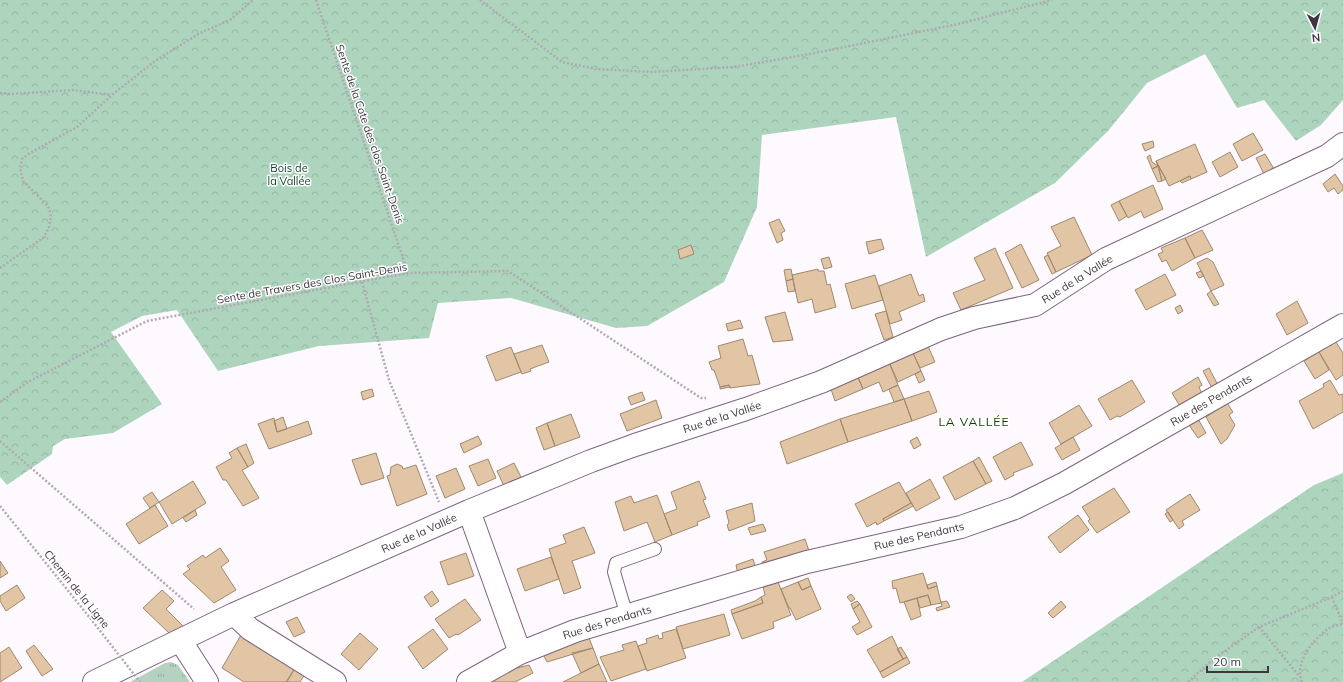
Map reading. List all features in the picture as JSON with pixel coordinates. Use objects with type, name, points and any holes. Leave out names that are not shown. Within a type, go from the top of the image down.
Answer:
[{"type":"street","name":"Rue de la Vallée","points":[[94,682],[234,614],[469,511],[635,445],[746,409],[821,382],[942,329],[974,318],[1035,305],[1106,259],[1327,156],[1343,144]]},
{"type":"street","name":"Rue des Pendants","points":[[468,682],[520,653],[556,638],[807,562],[961,527],[1015,508],[1065,483],[1343,325]]},
{"type":"street","points":[[469,511],[520,653]]},
{"type":"street","points":[[234,614],[250,629],[335,682]]},
{"type":"street","points":[[180,640],[207,682]]},
{"type":"lane","points":[[627,616],[614,572],[616,563],[655,549]]},
{"type":"path","points":[[0,268],[44,237],[49,227],[51,216],[48,206],[23,180],[20,168],[22,159],[30,153],[77,128],[112,95],[156,61],[200,33],[230,20],[253,0]]},
{"type":"path","name":"Sente de la Cote des clos Saint-Denis","points":[[316,0],[408,274]]},
{"type":"path","points":[[480,0],[562,62],[596,69],[651,72],[734,67],[810,54],[958,24],[1052,0]]},
{"type":"path","points":[[0,93],[11,94],[74,90],[112,95]]},
{"type":"path","name":"Sente de Travers des Clos Saint-Denis","points":[[0,402],[28,382],[147,321],[408,274],[508,271],[701,398],[709,398]]},
{"type":"path","points":[[362,282],[389,380],[446,521]]},
{"type":"path","points":[[0,441],[212,625]]},
{"type":"path","name":"Chemin de la Ligne","points":[[0,506],[140,682]]},
{"type":"path","points":[[1188,682],[1211,661],[1259,628],[1343,591]]},
{"type":"path","points":[[1300,677],[1304,654],[1313,641],[1329,628],[1343,624],[1332,597]]},
{"type":"path","points":[[1259,628],[1300,677],[1302,682]]},
{"type":"green space","name":"Bois de la Vallée","points":[[0,0],[1343,0],[1343,100],[1321,125],[1296,141],[1264,100],[1237,108],[1205,54],[1147,83],[1108,131],[1055,183],[926,257],[896,117],[762,135],[757,207],[724,282],[647,326],[616,328],[511,298],[438,303],[429,338],[319,346],[218,371],[177,310],[142,316],[111,332],[162,404],[113,433],[65,439],[53,446],[52,454],[7,485],[0,477]]},
{"type":"green space","points":[[1343,473],[1343,682],[1022,682],[1314,485]]},
{"type":"green space","points":[[171,662],[178,665],[190,682],[130,682],[165,663]]},
{"type":"building","points":[[1253,133],[1263,150],[1242,161],[1233,144]]},
{"type":"building","points":[[1153,141],[1154,147],[1145,151],[1142,144]]},
{"type":"building","points":[[1195,144],[1207,172],[1191,179],[1190,176],[1169,186],[1156,161]]},
{"type":"building","points":[[1230,152],[1238,167],[1220,177],[1212,162]]},
{"type":"building","points":[[1265,154],[1274,169],[1264,174],[1256,158]]},
{"type":"building","points":[[1150,155],[1152,162],[1158,166],[1152,169],[1147,157]]},
{"type":"building","points":[[1156,161],[1166,179],[1162,181],[1158,166]]},
{"type":"building","points":[[1158,166],[1162,181],[1158,182],[1152,169]]},
{"type":"building","points":[[1335,174],[1343,186],[1343,190],[1338,194],[1334,188],[1328,192],[1323,184]]},
{"type":"building","points":[[1190,176],[1191,179],[1182,183],[1180,181]]},
{"type":"building","points":[[1153,185],[1163,209],[1144,218],[1141,211],[1128,218],[1119,201]]},
{"type":"building","points":[[1119,201],[1127,216],[1119,221],[1111,205]]},
{"type":"building","points":[[1074,217],[1092,255],[1056,272],[1047,253],[1061,246],[1051,227]]},
{"type":"building","points":[[779,219],[785,231],[781,233],[783,240],[777,243],[769,223]]},
{"type":"building","points":[[1202,230],[1213,250],[1195,258],[1185,238]]},
{"type":"building","points":[[1185,238],[1195,258],[1172,271],[1166,260],[1162,262],[1158,254],[1163,252],[1161,248]]},
{"type":"building","points":[[881,239],[884,249],[869,254],[866,242]]},
{"type":"building","points":[[1021,244],[1039,280],[1022,288],[1005,253]]},
{"type":"building","points":[[691,245],[694,254],[680,259],[678,250]]},
{"type":"building","points":[[995,248],[1013,288],[961,310],[953,293],[985,280],[974,258]]},
{"type":"building","points":[[1048,255],[1056,272],[1052,274],[1044,257]]},
{"type":"building","points":[[829,257],[832,267],[824,269],[821,259]]},
{"type":"building","points":[[1207,258],[1213,262],[1224,285],[1211,291],[1197,263]]},
{"type":"building","points":[[791,269],[793,279],[786,281],[784,270]]},
{"type":"building","points":[[818,269],[818,271],[824,271],[827,285],[830,284],[836,307],[815,313],[812,299],[798,303],[792,275]]},
{"type":"building","points":[[1201,271],[1204,276],[1199,278],[1196,273]]},
{"type":"building","points":[[911,274],[919,296],[923,294],[925,301],[899,312],[902,320],[890,324],[879,286]]},
{"type":"building","points":[[1165,274],[1176,295],[1146,310],[1135,290]]},
{"type":"building","points":[[875,275],[883,300],[852,309],[845,284]]},
{"type":"building","points":[[793,279],[795,291],[788,292],[786,281]]},
{"type":"building","points":[[1211,291],[1219,304],[1214,306],[1207,294]]},
{"type":"building","points":[[1297,301],[1308,323],[1287,335],[1276,314]]},
{"type":"building","points":[[1180,305],[1183,311],[1178,314],[1175,308]]},
{"type":"building","points":[[886,311],[893,337],[884,340],[875,314]]},
{"type":"building","points":[[785,312],[793,340],[773,342],[765,317]]},
{"type":"building","points":[[740,320],[743,328],[728,331],[726,324]]},
{"type":"building","points":[[743,339],[748,356],[752,355],[760,384],[730,388],[729,385],[720,387],[714,370],[712,370],[709,362],[721,358],[718,346]]},
{"type":"building","points":[[1336,342],[1343,353],[1343,375],[1336,380],[1319,352]]},
{"type":"building","points":[[542,345],[549,362],[530,369],[531,371],[522,374],[514,354]]},
{"type":"building","points":[[928,346],[935,362],[920,368],[913,353]]},
{"type":"building","points":[[511,347],[521,372],[496,381],[486,356]]},
{"type":"building","points":[[1319,352],[1329,370],[1315,379],[1304,361]]},
{"type":"building","points":[[913,353],[921,371],[898,382],[889,362]]},
{"type":"building","points":[[889,362],[898,385],[883,392],[879,382],[863,389],[857,375]]},
{"type":"building","points":[[1209,368],[1219,387],[1213,390],[1203,371]]},
{"type":"building","points":[[921,371],[925,380],[919,383],[915,374]]},
{"type":"building","points":[[857,375],[863,389],[835,401],[830,386]]},
{"type":"building","points":[[1198,377],[1202,385],[1199,387],[1203,396],[1181,408],[1172,393]]},
{"type":"building","points":[[1132,380],[1145,402],[1120,417],[1117,416],[1110,420],[1098,399]]},
{"type":"building","points":[[1330,380],[1339,395],[1343,394],[1343,412],[1313,429],[1299,401],[1324,387],[1323,384]]},
{"type":"building","points":[[729,385],[730,387],[720,389],[720,387]]},
{"type":"building","points":[[898,385],[904,399],[894,402],[889,389]]},
{"type":"building","points":[[372,389],[374,396],[363,400],[361,392]]},
{"type":"building","points":[[929,391],[937,412],[912,421],[904,399]]},
{"type":"building","points":[[642,392],[645,400],[631,405],[628,397]]},
{"type":"building","points":[[904,399],[912,421],[848,442],[840,419]]},
{"type":"building","points":[[656,400],[662,418],[627,431],[620,414]]},
{"type":"building","points":[[1227,403],[1233,412],[1229,415],[1235,425],[1227,439],[1221,444],[1206,417]]},
{"type":"building","points":[[1079,405],[1092,426],[1061,444],[1049,423]]},
{"type":"building","points":[[571,414],[580,437],[555,446],[547,423]]},
{"type":"building","points":[[283,417],[287,429],[277,432],[274,421]]},
{"type":"building","points":[[274,418],[277,432],[308,421],[312,434],[269,449],[258,424]]},
{"type":"building","points":[[840,419],[848,442],[787,464],[780,442]]},
{"type":"building","points":[[1198,419],[1206,433],[1198,438],[1189,425]]},
{"type":"building","points":[[547,423],[555,446],[544,450],[536,428]]},
{"type":"building","points":[[478,436],[482,444],[464,453],[460,444]]},
{"type":"building","points":[[917,437],[921,445],[914,449],[910,441]]},
{"type":"building","points":[[1073,437],[1080,450],[1062,460],[1055,448]]},
{"type":"building","points":[[1021,442],[1033,465],[1013,473],[1014,475],[1005,480],[993,457]]},
{"type":"building","points":[[246,444],[254,463],[248,467],[237,448]]},
{"type":"building","points":[[237,448],[248,467],[242,470],[259,498],[243,506],[226,480],[223,480],[216,467],[232,458],[229,453]]},
{"type":"building","points":[[376,453],[384,478],[361,485],[352,460]]},
{"type":"building","points":[[979,457],[992,481],[986,484],[973,461]]},
{"type":"building","points":[[488,459],[496,478],[478,486],[469,466]]},
{"type":"building","points":[[973,461],[986,484],[955,500],[943,477]]},
{"type":"building","points":[[514,463],[522,479],[504,486],[497,471]]},
{"type":"building","points":[[397,464],[402,466],[403,469],[416,465],[427,494],[397,506],[387,476],[390,475],[391,467]]},
{"type":"building","points":[[456,468],[465,489],[445,498],[436,476]]},
{"type":"building","points":[[930,479],[940,498],[916,511],[906,493]]},
{"type":"building","points":[[193,481],[206,503],[172,524],[159,502]]},
{"type":"building","points":[[699,481],[706,499],[703,500],[710,517],[697,522],[698,525],[672,535],[664,514],[677,509],[671,492]]},
{"type":"building","points":[[899,482],[911,503],[883,519],[884,521],[877,525],[876,522],[867,527],[855,504]]},
{"type":"building","points":[[1114,488],[1130,512],[1097,533],[1088,521],[1090,519],[1082,507]]},
{"type":"building","points":[[152,492],[159,502],[150,508],[143,498]]},
{"type":"building","points":[[1190,494],[1200,510],[1182,521],[1184,525],[1179,529],[1166,510]]},
{"type":"building","points":[[657,495],[672,535],[655,542],[647,522],[624,531],[615,502],[631,496],[634,503]]},
{"type":"building","points":[[752,503],[755,521],[729,531],[726,511]]},
{"type":"building","points":[[911,503],[913,506],[884,521],[883,519]]},
{"type":"building","points":[[155,505],[168,526],[139,544],[126,524]]},
{"type":"building","points":[[195,510],[197,515],[186,522],[183,518]]},
{"type":"building","points":[[1168,512],[1173,520],[1170,522],[1165,514]]},
{"type":"building","points":[[1078,515],[1089,530],[1060,553],[1048,537]]},
{"type":"building","points":[[763,524],[766,531],[751,535],[748,528]]},
{"type":"building","points":[[584,527],[595,553],[572,561],[581,588],[564,594],[549,549],[566,543],[563,535]]},
{"type":"building","points":[[805,539],[810,554],[763,567],[762,562],[767,560],[764,552]]},
{"type":"building","points":[[220,548],[229,561],[221,567],[236,590],[214,603],[183,574],[190,569],[187,566],[203,555],[205,558]]},
{"type":"building","points":[[466,553],[474,576],[448,585],[440,562]]},
{"type":"building","points":[[551,557],[559,579],[525,591],[517,569]]},
{"type":"building","points":[[753,559],[756,569],[738,574],[736,565]]},
{"type":"building","points":[[0,561],[8,573],[0,578]]},
{"type":"building","points":[[923,573],[928,589],[937,586],[941,603],[931,605],[928,595],[900,603],[896,588],[893,589],[892,581]]},
{"type":"building","points":[[808,578],[811,586],[802,590],[798,582]]},
{"type":"building","points":[[778,582],[791,615],[773,622],[774,628],[742,639],[732,614],[763,603],[761,597],[765,595],[763,586]]},
{"type":"building","points":[[798,582],[802,590],[811,586],[821,609],[796,620],[781,589]]},
{"type":"building","points":[[936,582],[937,586],[928,589],[927,585]]},
{"type":"building","points":[[17,585],[25,598],[6,611],[0,601],[0,596]]},
{"type":"building","points":[[162,590],[174,601],[166,609],[184,627],[170,634],[143,608]]},
{"type":"building","points":[[432,591],[439,601],[431,607],[424,597]]},
{"type":"building","points":[[851,594],[855,599],[851,602],[847,597]]},
{"type":"building","points":[[928,595],[931,605],[920,608],[917,598]]},
{"type":"building","points":[[761,597],[763,603],[732,614],[731,610],[755,601]]},
{"type":"building","points":[[917,598],[921,616],[911,620],[904,602]]},
{"type":"building","points":[[465,599],[481,620],[458,635],[456,634],[449,638],[435,619]]},
{"type":"building","points":[[857,601],[860,604],[853,609],[851,604]]},
{"type":"building","points":[[947,601],[950,607],[937,611],[936,608],[942,606],[941,602]]},
{"type":"building","points":[[1061,601],[1066,607],[1053,618],[1048,613]]},
{"type":"building","points":[[860,604],[872,627],[857,635],[852,627],[860,622],[853,609]]},
{"type":"building","points":[[724,614],[730,635],[683,649],[676,627]]},
{"type":"building","points":[[297,617],[305,632],[294,637],[286,622]]},
{"type":"building","points":[[433,629],[448,649],[423,669],[408,647]]},
{"type":"building","points":[[676,629],[686,658],[647,671],[638,646],[647,643],[646,639],[658,635],[659,639],[663,638],[662,633]]},
{"type":"building","points":[[360,633],[378,649],[359,670],[341,654]]},
{"type":"building","points":[[241,635],[295,668],[286,682],[244,682],[222,668]]},
{"type":"building","points":[[892,636],[903,659],[880,672],[867,650]]},
{"type":"building","points":[[589,638],[593,648],[547,662],[543,654],[554,649]]},
{"type":"building","points":[[636,641],[646,669],[611,681],[600,657],[624,650],[622,645]]},
{"type":"building","points":[[34,645],[53,669],[42,676],[26,651]]},
{"type":"building","points":[[9,647],[22,668],[0,682],[0,653]]},
{"type":"building","points":[[901,647],[907,657],[903,659],[897,649]]},
{"type":"building","points":[[593,648],[599,664],[581,673],[572,653]]},
{"type":"building","points":[[907,657],[910,663],[883,678],[880,672]]},
{"type":"building","points":[[599,664],[607,682],[563,682]]},
{"type":"building","points":[[529,665],[533,673],[515,682],[486,682],[513,669]]},
{"type":"building","points":[[295,668],[305,674],[300,682],[287,682]]},
{"type":"district","name":"LA VALLÉE","points":[[974,421]]}]
